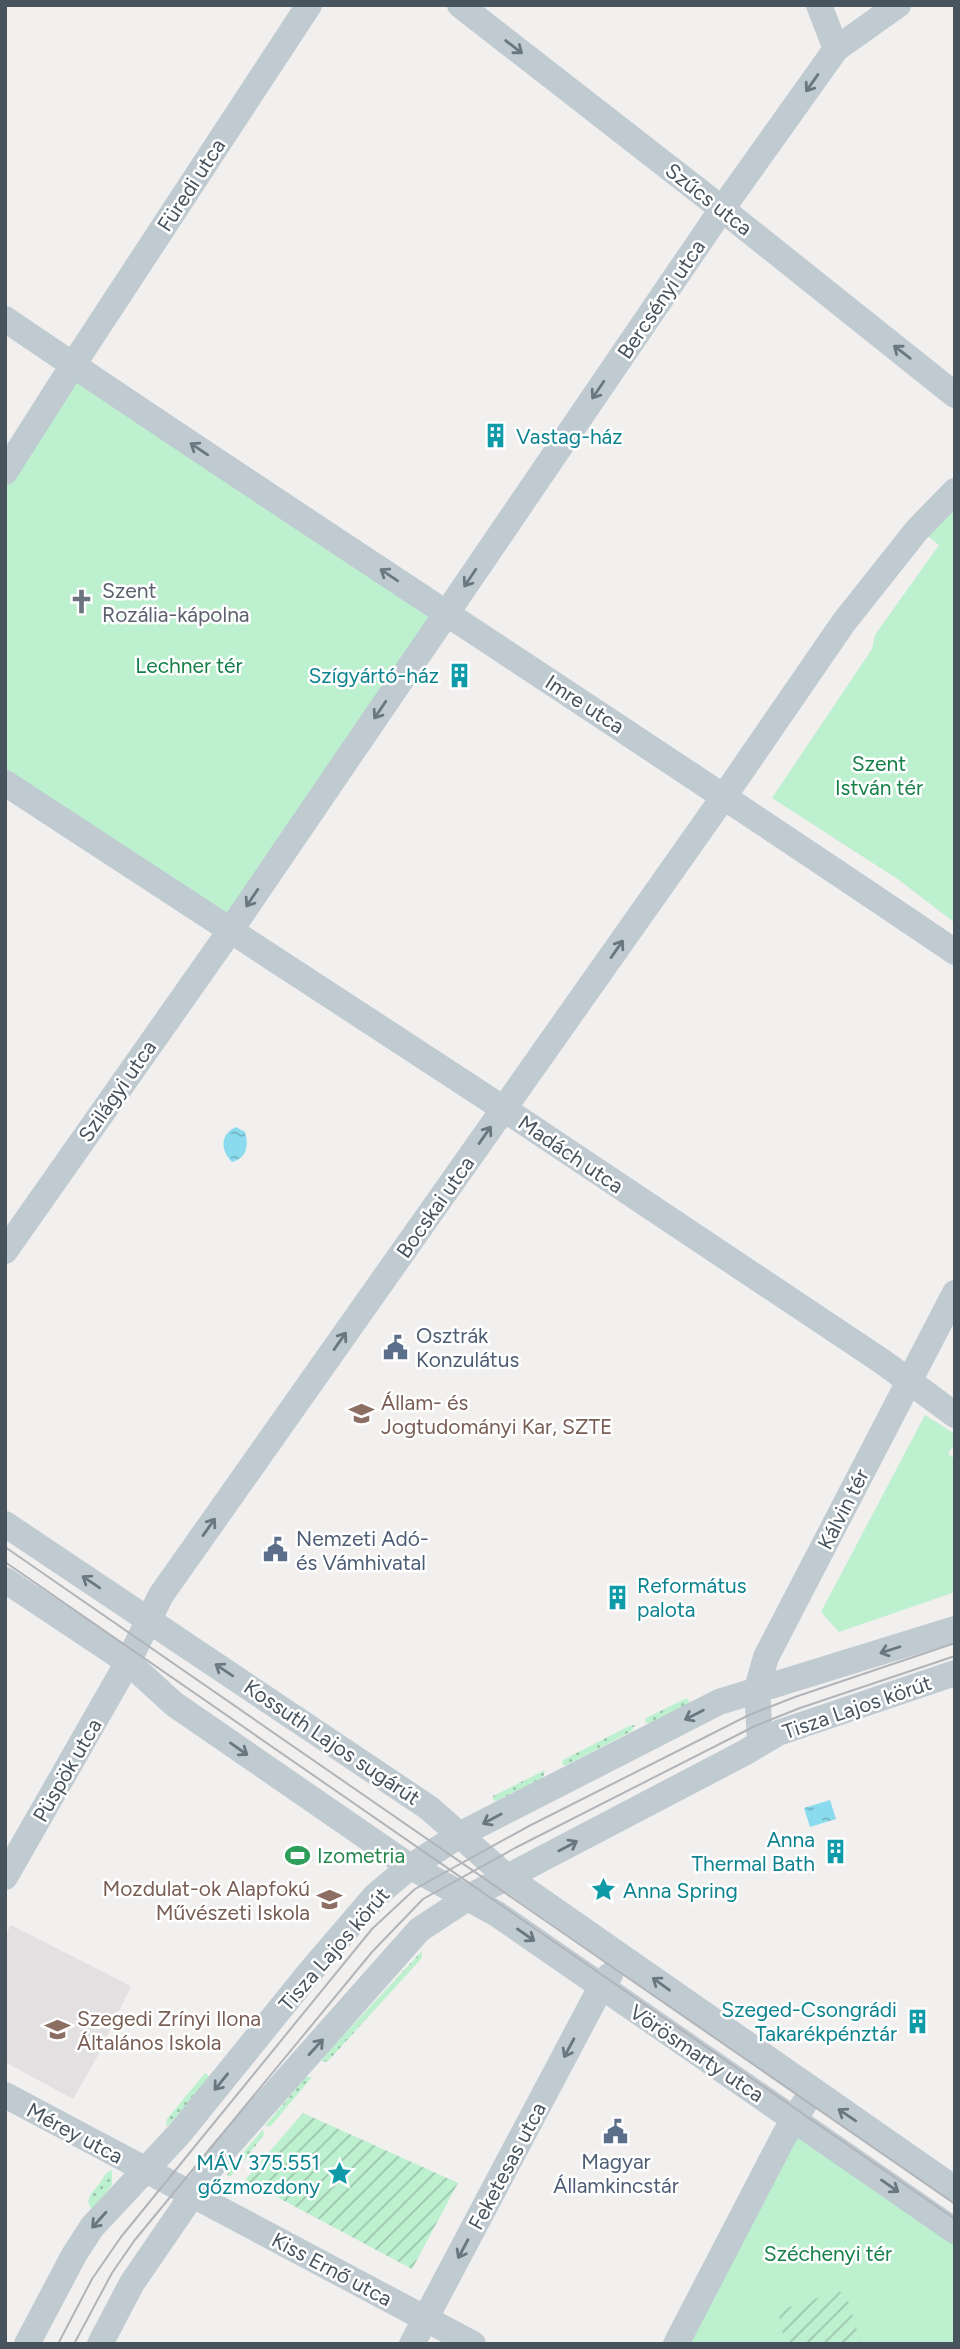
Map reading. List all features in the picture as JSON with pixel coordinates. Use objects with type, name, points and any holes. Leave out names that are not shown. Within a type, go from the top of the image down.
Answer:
[{"type":"street","name":"Füredi utca","points":[[73,365],[309,5]]},
{"type":"street","name":"Szűcs utca","points":[[460,5],[955,395]]},
{"type":"street","points":[[819,5],[836,49]]},
{"type":"street","name":"Bercsényi utca","points":[[445,613],[722,209],[836,49],[898,5]]},
{"type":"street","points":[[5,319],[445,613],[230,931],[5,783]]},
{"type":"street","points":[[5,472],[73,365]]},
{"type":"street","points":[[955,491],[931,512],[856,606],[725,796],[955,952]]},
{"type":"street","name":"Imre utca","points":[[445,613],[725,796]]},
{"type":"street","name":"Bocskai utca","points":[[147,1620],[161,1595],[725,796]]},
{"type":"street","name":"Madách utca","points":[[230,931],[504,1109],[909,1382]]},
{"type":"street","name":"Szilágyi utca","points":[[5,1251],[230,931]]},
{"type":"street","name":"Kálvin tér","points":[[757,1689],[766,1657],[955,1293]]},
{"type":"street","points":[[909,1382],[955,1415]]},
{"type":"street","name":"Kossuth Lajos sugárút","points":[[5,1524],[429,1808],[508,1877]]},
{"type":"street","points":[[5,1580],[128,1662],[174,1704],[411,1867],[469,1897]]},
{"type":"street","points":[[128,1662],[147,1620]]},
{"type":"street","name":"Tisza Lajos körút","points":[[27,2344],[74,2255],[92,2227],[179,2134],[310,1972],[376,1896],[411,1867],[461,1834],[719,1702],[955,1629]]},
{"type":"street","name":"Püspök utca","points":[[5,1878],[128,1662]]},
{"type":"street","name":"Tisza Lajos körút","points":[[100,2344],[132,2283],[219,2156],[419,1930],[469,1897],[778,1733],[955,1673]]},
{"type":"street","name":"Tisza Lajos körút","points":[[757,1689],[760,1742]]},
{"type":"street","name":"Vörösmarty utca","points":[[508,1877],[955,2189]]},
{"type":"street","name":"Vörösmarty utca","points":[[469,1897],[498,1914],[955,2231]]},
{"type":"street","points":[[601,1987],[623,1956]]},
{"type":"street","name":"Feketesas utca","points":[[412,2344],[601,1987]]},
{"type":"street","points":[[676,2344],[794,2119],[813,2091]]},
{"type":"street","name":"Mérey utca","points":[[5,2095],[191,2195]]},
{"type":"street","name":"Kiss Ernő utca","points":[[191,2195],[473,2344]]},
{"type":"shaded area","name":"Szegedi Zrínyi Ilona Általános Iskola","points":[[11,1925],[131,1986],[97,2057],[73,2099],[5,2062],[5,1936]]},
{"type":"green space","name":"Lechner tér","points":[[73,365],[445,613],[230,931],[5,783],[5,472]]},
{"type":"green space","name":"Szent István tér","points":[[955,506],[955,923],[899,880],[772,798],[872,649],[875,635],[939,545],[924,533]]},
{"type":"green space","points":[[925,1415],[955,1434],[955,1443],[948,1454],[955,1459],[955,1592],[839,1632],[821,1612]]},
{"type":"green space","points":[[687,1698],[690,1703],[649,1724],[645,1722],[646,1718]]},
{"type":"green space","points":[[635,1725],[632,1731],[567,1765],[562,1765],[563,1760]]},
{"type":"green space","points":[[545,1770],[543,1778],[496,1801],[493,1800],[493,1796]]},
{"type":"green space","points":[[422,1951],[422,1958],[328,2061],[322,2062],[323,2057]]},
{"type":"green space","points":[[205,2073],[210,2077],[168,2126],[166,2125],[167,2119]]},
{"type":"green space","points":[[306,2077],[312,2077],[271,2126],[265,2126]]},
{"type":"green space","points":[[303,2113],[458,2183],[412,2269],[245,2180]]},
{"type":"green space","name":"Széchenyi tér","points":[[794,2119],[955,2231],[955,2344],[676,2344]]},
{"type":"green space","points":[[263,2129],[264,2135],[231,2176],[227,2176],[230,2168]]},
{"type":"green space","points":[[112,2170],[112,2185],[92,2210],[90,2196]]},
{"type":"green space","points":[[839,2291],[847,2297],[861,2344],[786,2344],[779,2320],[781,2310]]},
{"type":"water","points":[[236,1127],[245,1132],[247,1146],[244,1154],[232,1162],[225,1152],[224,1143],[227,1134]]},
{"type":"water","points":[[830,1800],[836,1819],[810,1827],[804,1808]]},
{"type":"tram line","points":[[5,1547],[955,2204]]},
{"type":"tram line","points":[[5,1562],[955,2219]]},
{"type":"tram line","points":[[58,2344],[92,2279],[121,2237],[372,1929],[415,1889],[529,1826],[749,1715],[955,1643]]},
{"type":"tram line","points":[[74,2344],[112,2273],[134,2241],[372,1952],[423,1899],[515,1848],[755,1726],[800,1708],[955,1656]]},
{"type":"place","name":"Vastag-ház","points":[[496,436]]},
{"type":"place","name":"Szent Rozália-kápolna","points":[[82,602]]},
{"type":"place","name":"Szígyártó-ház","points":[[459,675]]},
{"type":"place","name":"Osztrák Konzulátus","points":[[396,1347]]},
{"type":"place","name":"Állam- és Jogtudományi Kar, SZTE","points":[[361,1414]]},
{"type":"place","name":"Nemzeti Adó- és Vámhivatal","points":[[276,1550]]},
{"type":"place","name":"Református palota","points":[[617,1597]]},
{"type":"place","name":"Anna Thermal Bath","points":[[835,1851]]},
{"type":"place","name":"Izometria","points":[[297,1855]]},
{"type":"place","name":"Anna Spring","points":[[603,1890]]},
{"type":"place","name":"Mozdulat-ok Alapfokú Művészeti Iskola","points":[[330,1900]]},
{"type":"place","name":"Szeged-Csongrádi Takarékpénztár","points":[[917,2021]]},
{"type":"place","name":"Szegedi Zrínyi Ilona Általános Iskola","points":[[57,2030]]},
{"type":"place","name":"Magyar Államkincstár","points":[[616,2132]]},
{"type":"place","name":"MÁV 375.551 gőzmozdony","points":[[340,2174]]}]
